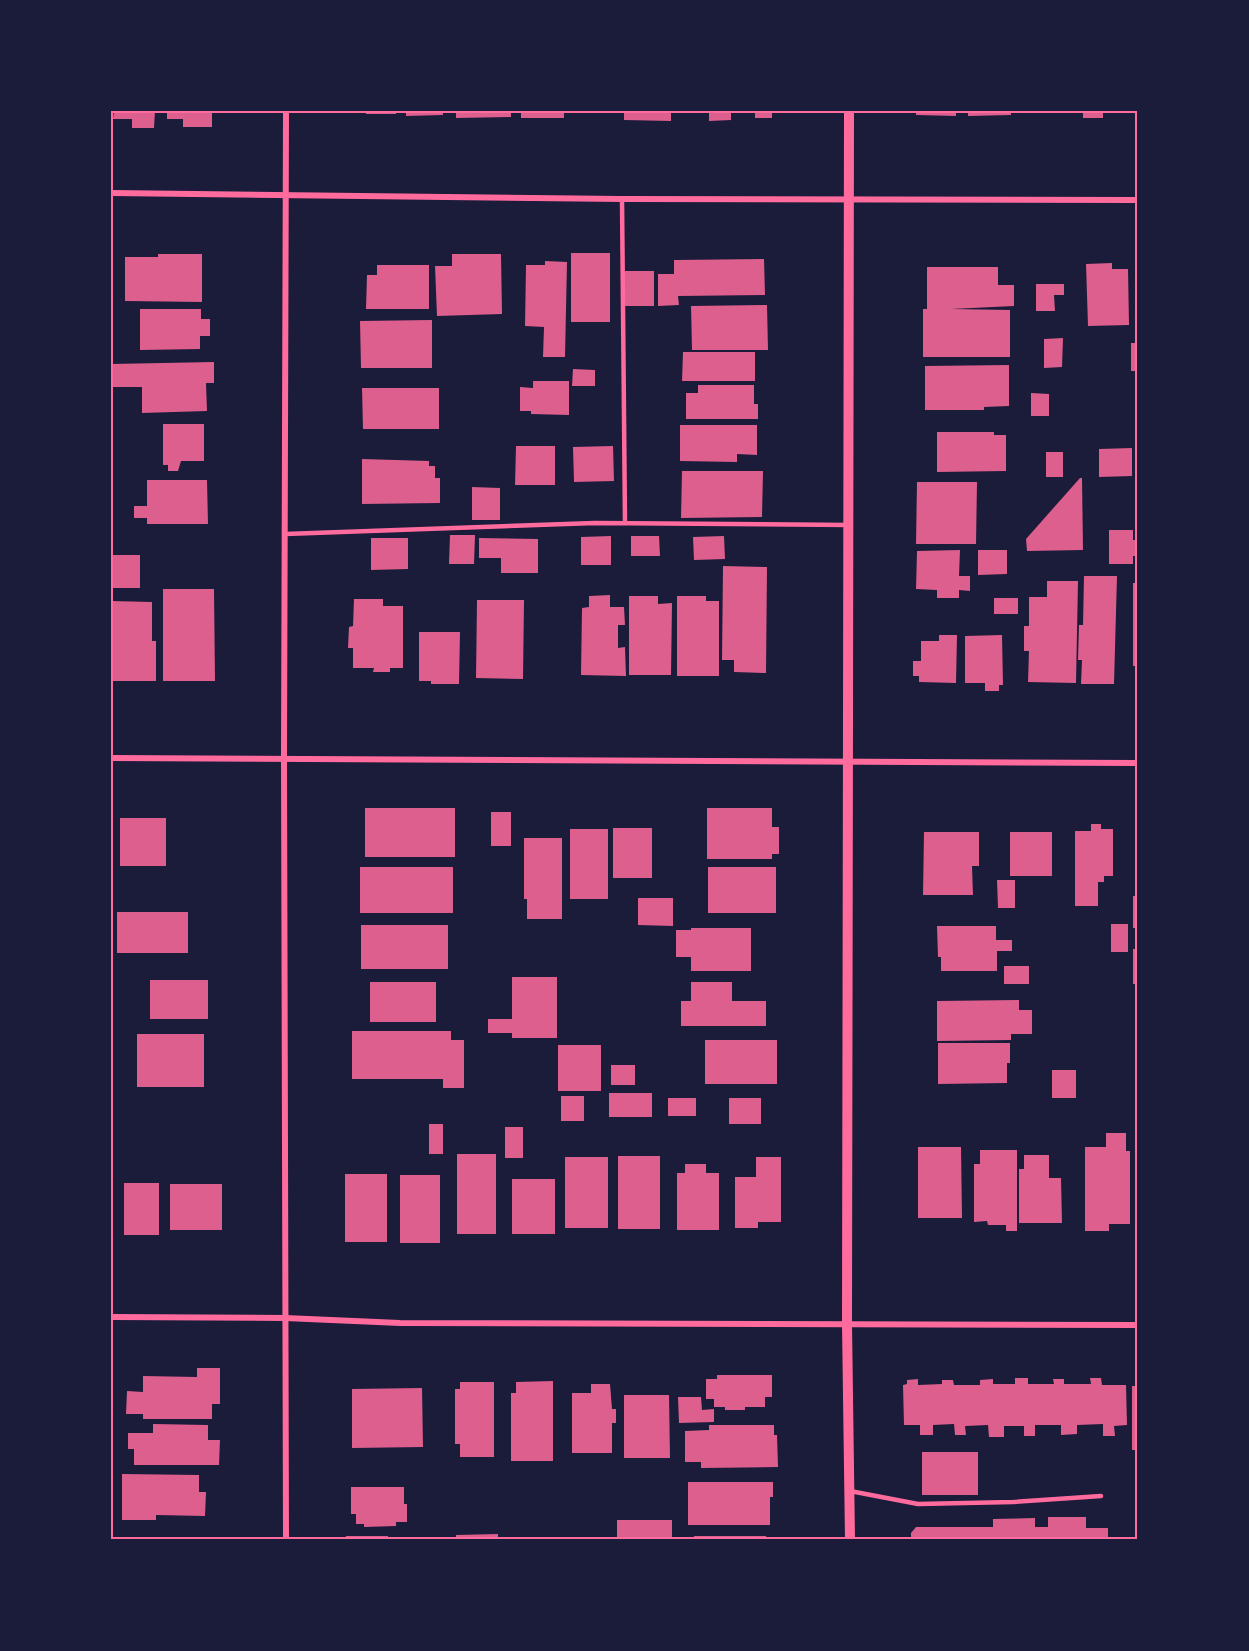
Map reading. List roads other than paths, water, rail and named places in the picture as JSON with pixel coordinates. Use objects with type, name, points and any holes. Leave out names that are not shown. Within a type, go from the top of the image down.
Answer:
[{"type":"street","points":[[286,111],[284,758],[286,1540]]},
{"type":"street","points":[[849,111],[847,1323],[850,1540]]},
{"type":"street","points":[[111,194],[285,194],[426,198],[1138,200]]},
{"type":"street","points":[[111,758],[1138,763]]},
{"type":"street","points":[[111,1317],[285,1318],[400,1323],[1138,1324]]},
{"type":"lane","points":[[622,199],[625,523]]},
{"type":"lane","points":[[285,534],[625,523],[849,525]]},
{"type":"lane","points":[[850,1491],[918,1504],[1013,1502],[1101,1496]]}]
